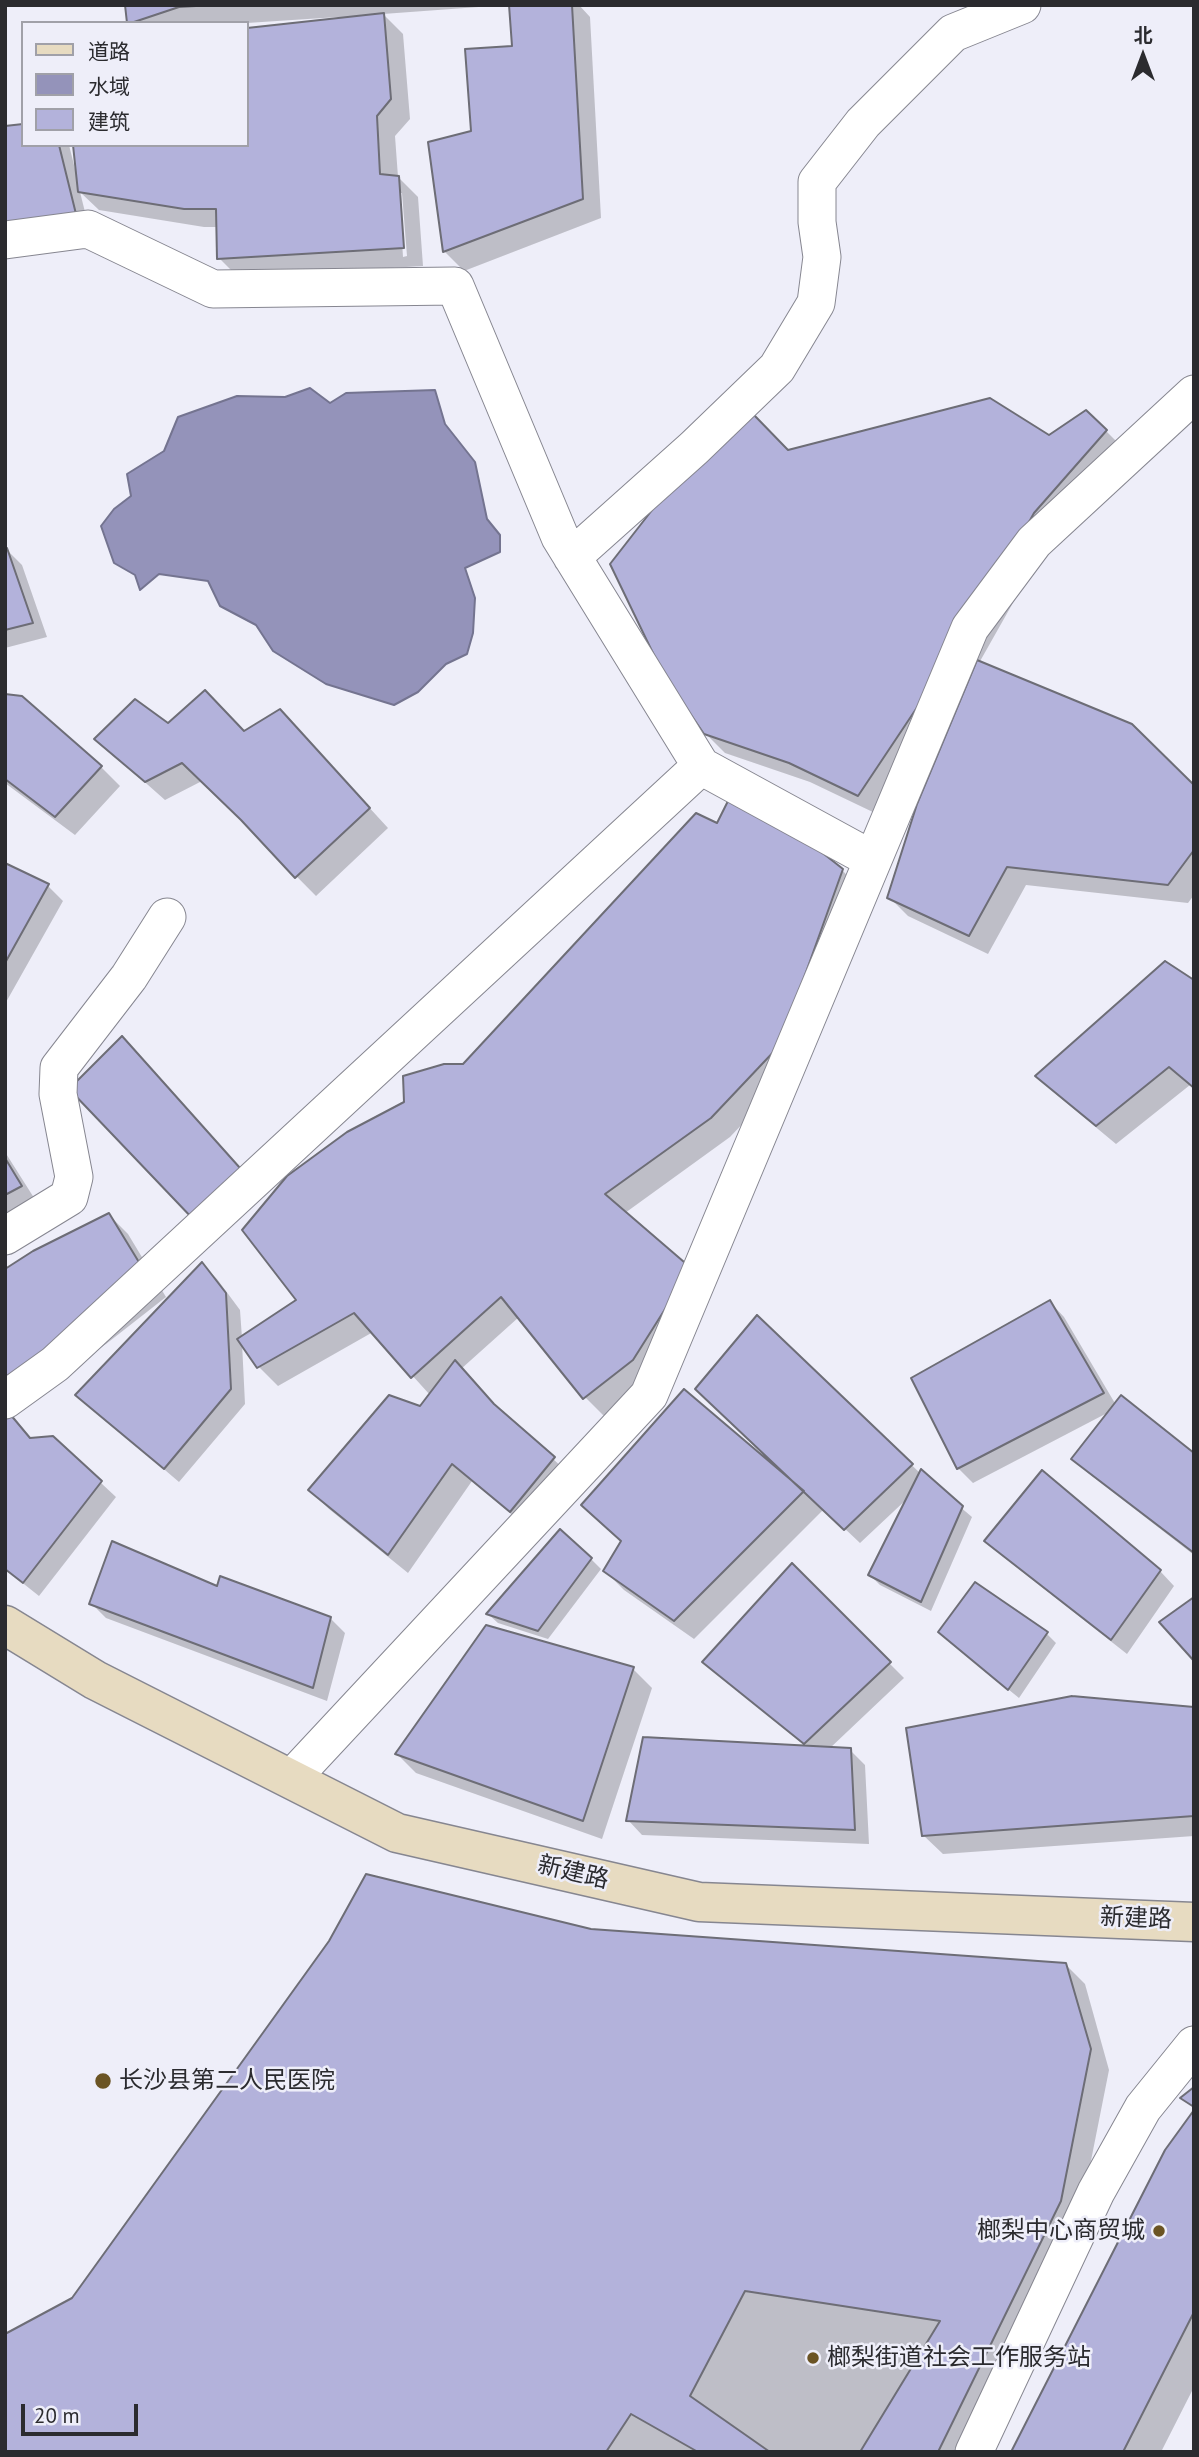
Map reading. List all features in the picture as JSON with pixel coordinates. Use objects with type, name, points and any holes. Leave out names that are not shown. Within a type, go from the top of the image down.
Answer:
[{"type":"street","points":[[572,557],[694,448],[777,368],[816,303],[822,257],[817,222],[817,182],[863,123],[953,33],[1022,5]]},
{"type":"street","points":[[5,240],[88,229],[213,289],[455,286],[560,537],[701,766],[873,860]]},
{"type":"street","points":[[291,1779],[649,1395],[970,628],[1034,542],[1194,394]]},
{"type":"street","points":[[5,1400],[55,1364],[701,766]]},
{"type":"street","points":[[5,1236],[68,1197],[74,1177],[58,1094],[59,1068],[129,977],[167,917]]},
{"type":"street","name":"新建路","points":[[5,1625],[95,1680],[397,1833],[699,1902],[1194,1922]]},
{"type":"street","points":[[974,2452],[1096,2192],[1143,2108],[1194,2045]]},
{"type":"water","points":[[310,388],[330,403],[346,393],[435,390],[445,424],[475,462],[487,519],[500,535],[500,552],[465,568],[475,598],[473,633],[467,654],[446,664],[418,692],[394,705],[326,684],[273,651],[256,625],[220,606],[208,581],[159,574],[140,590],[135,575],[114,563],[101,526],[114,509],[131,496],[127,474],[164,451],[178,417],[237,396],[285,397]]},
{"type":"building","points":[[125,5],[213,5],[179,7],[137,21],[127,21]]},
{"type":"building","points":[[509,5],[572,5],[583,199],[443,252],[428,142],[471,131],[465,49],[512,46]]},
{"type":"building","points":[[384,13],[391,99],[377,116],[380,174],[399,176],[404,248],[217,259],[216,209],[184,209],[78,192],[73,147],[248,147],[248,28]]},
{"type":"building","points":[[21,124],[21,147],[59,147],[77,218],[5,224],[5,126]]},
{"type":"building","points":[[990,398],[1049,435],[1086,410],[1107,430],[1034,513],[970,628],[858,796],[789,763],[704,734],[663,674],[610,564],[663,496],[754,415],[788,450]]},
{"type":"building","points":[[7,548],[33,623],[5,630],[5,549]]},
{"type":"building","points":[[977,660],[1132,724],[1194,785],[1194,850],[1168,885],[1007,867],[969,936],[887,898],[917,804]]},
{"type":"building","points":[[205,690],[244,731],[280,709],[370,808],[295,878],[241,820],[182,763],[145,782],[94,739],[135,699],[168,723]]},
{"type":"building","points":[[5,694],[22,696],[102,766],[55,817],[5,779]]},
{"type":"building","points":[[736,785],[843,869],[780,1045],[711,1118],[605,1194],[691,1268],[633,1360],[583,1399],[501,1297],[411,1378],[354,1313],[257,1368],[237,1339],[296,1300],[242,1230],[287,1176],[347,1132],[404,1102],[403,1076],[444,1064],[463,1064],[696,813],[717,823]]},
{"type":"building","points":[[5,863],[49,884],[5,963]]},
{"type":"building","points":[[1165,961],[1194,980],[1194,1088],[1169,1067],[1096,1126],[1035,1076]]},
{"type":"building","points":[[122,1036],[240,1168],[194,1220],[69,1089]]},
{"type":"building","points":[[5,1158],[22,1186],[5,1195]]},
{"type":"building","points":[[109,1213],[148,1277],[5,1382],[5,1269],[33,1251]]},
{"type":"building","points":[[202,1262],[226,1293],[231,1389],[164,1469],[75,1395]]},
{"type":"building","points":[[1050,1300],[1104,1393],[957,1469],[911,1378]]},
{"type":"building","points":[[757,1315],[913,1464],[844,1530],[695,1389]]},
{"type":"building","points":[[455,1360],[494,1404],[555,1457],[510,1512],[452,1464],[388,1555],[308,1490],[389,1395],[420,1406]]},
{"type":"building","points":[[684,1389],[804,1491],[674,1621],[603,1571],[621,1541],[581,1505]]},
{"type":"building","points":[[1121,1395],[1194,1453],[1194,1553],[1071,1459]]},
{"type":"building","points":[[5,1408],[30,1438],[53,1436],[102,1481],[23,1583],[5,1569]]},
{"type":"building","points":[[921,1469],[963,1506],[921,1602],[868,1575]]},
{"type":"building","points":[[1042,1470],[1161,1570],[1111,1640],[984,1541]]},
{"type":"building","points":[[560,1529],[592,1558],[538,1631],[486,1614]]},
{"type":"building","points":[[112,1541],[217,1586],[220,1576],[331,1617],[313,1688],[89,1604]]},
{"type":"building","points":[[792,1563],[891,1662],[804,1744],[702,1662]]},
{"type":"building","points":[[975,1582],[1048,1632],[1008,1690],[938,1632]]},
{"type":"building","points":[[1194,1597],[1194,1661],[1159,1622]]},
{"type":"building","points":[[486,1625],[634,1667],[583,1821],[395,1754]]},
{"type":"building","points":[[1072,1696],[1194,1707],[1194,1816],[922,1836],[906,1728]]},
{"type":"building","points":[[643,1737],[851,1748],[855,1830],[626,1821]]},
{"type":"building","points":[[366,1874],[591,1929],[1066,1963],[1091,2049],[1061,2201],[938,2452],[5,2452],[5,2334],[72,2298],[329,1941]]},
{"type":"building","points":[[1194,2087],[1194,2107],[1180,2098]]},
{"type":"building","name":"榔梨中心商贸城","points":[[1194,2110],[1194,2312],[1123,2452],[1011,2452],[1165,2150]]},
{"type":"building","name":"榔梨街道社会工作服务站","points":[[745,2291],[940,2321],[860,2452],[770,2452],[690,2396]]},
{"type":"building","points":[[631,2414],[698,2452],[606,2452]]},
{"type":"place","name":"长沙县第二人民医院","points":[[103,2081]]},
{"type":"place","name":"榔梨中心商贸城","points":[[1159,2231]]},
{"type":"place","name":"榔梨街道社会工作服务站","points":[[813,2358]]}]
